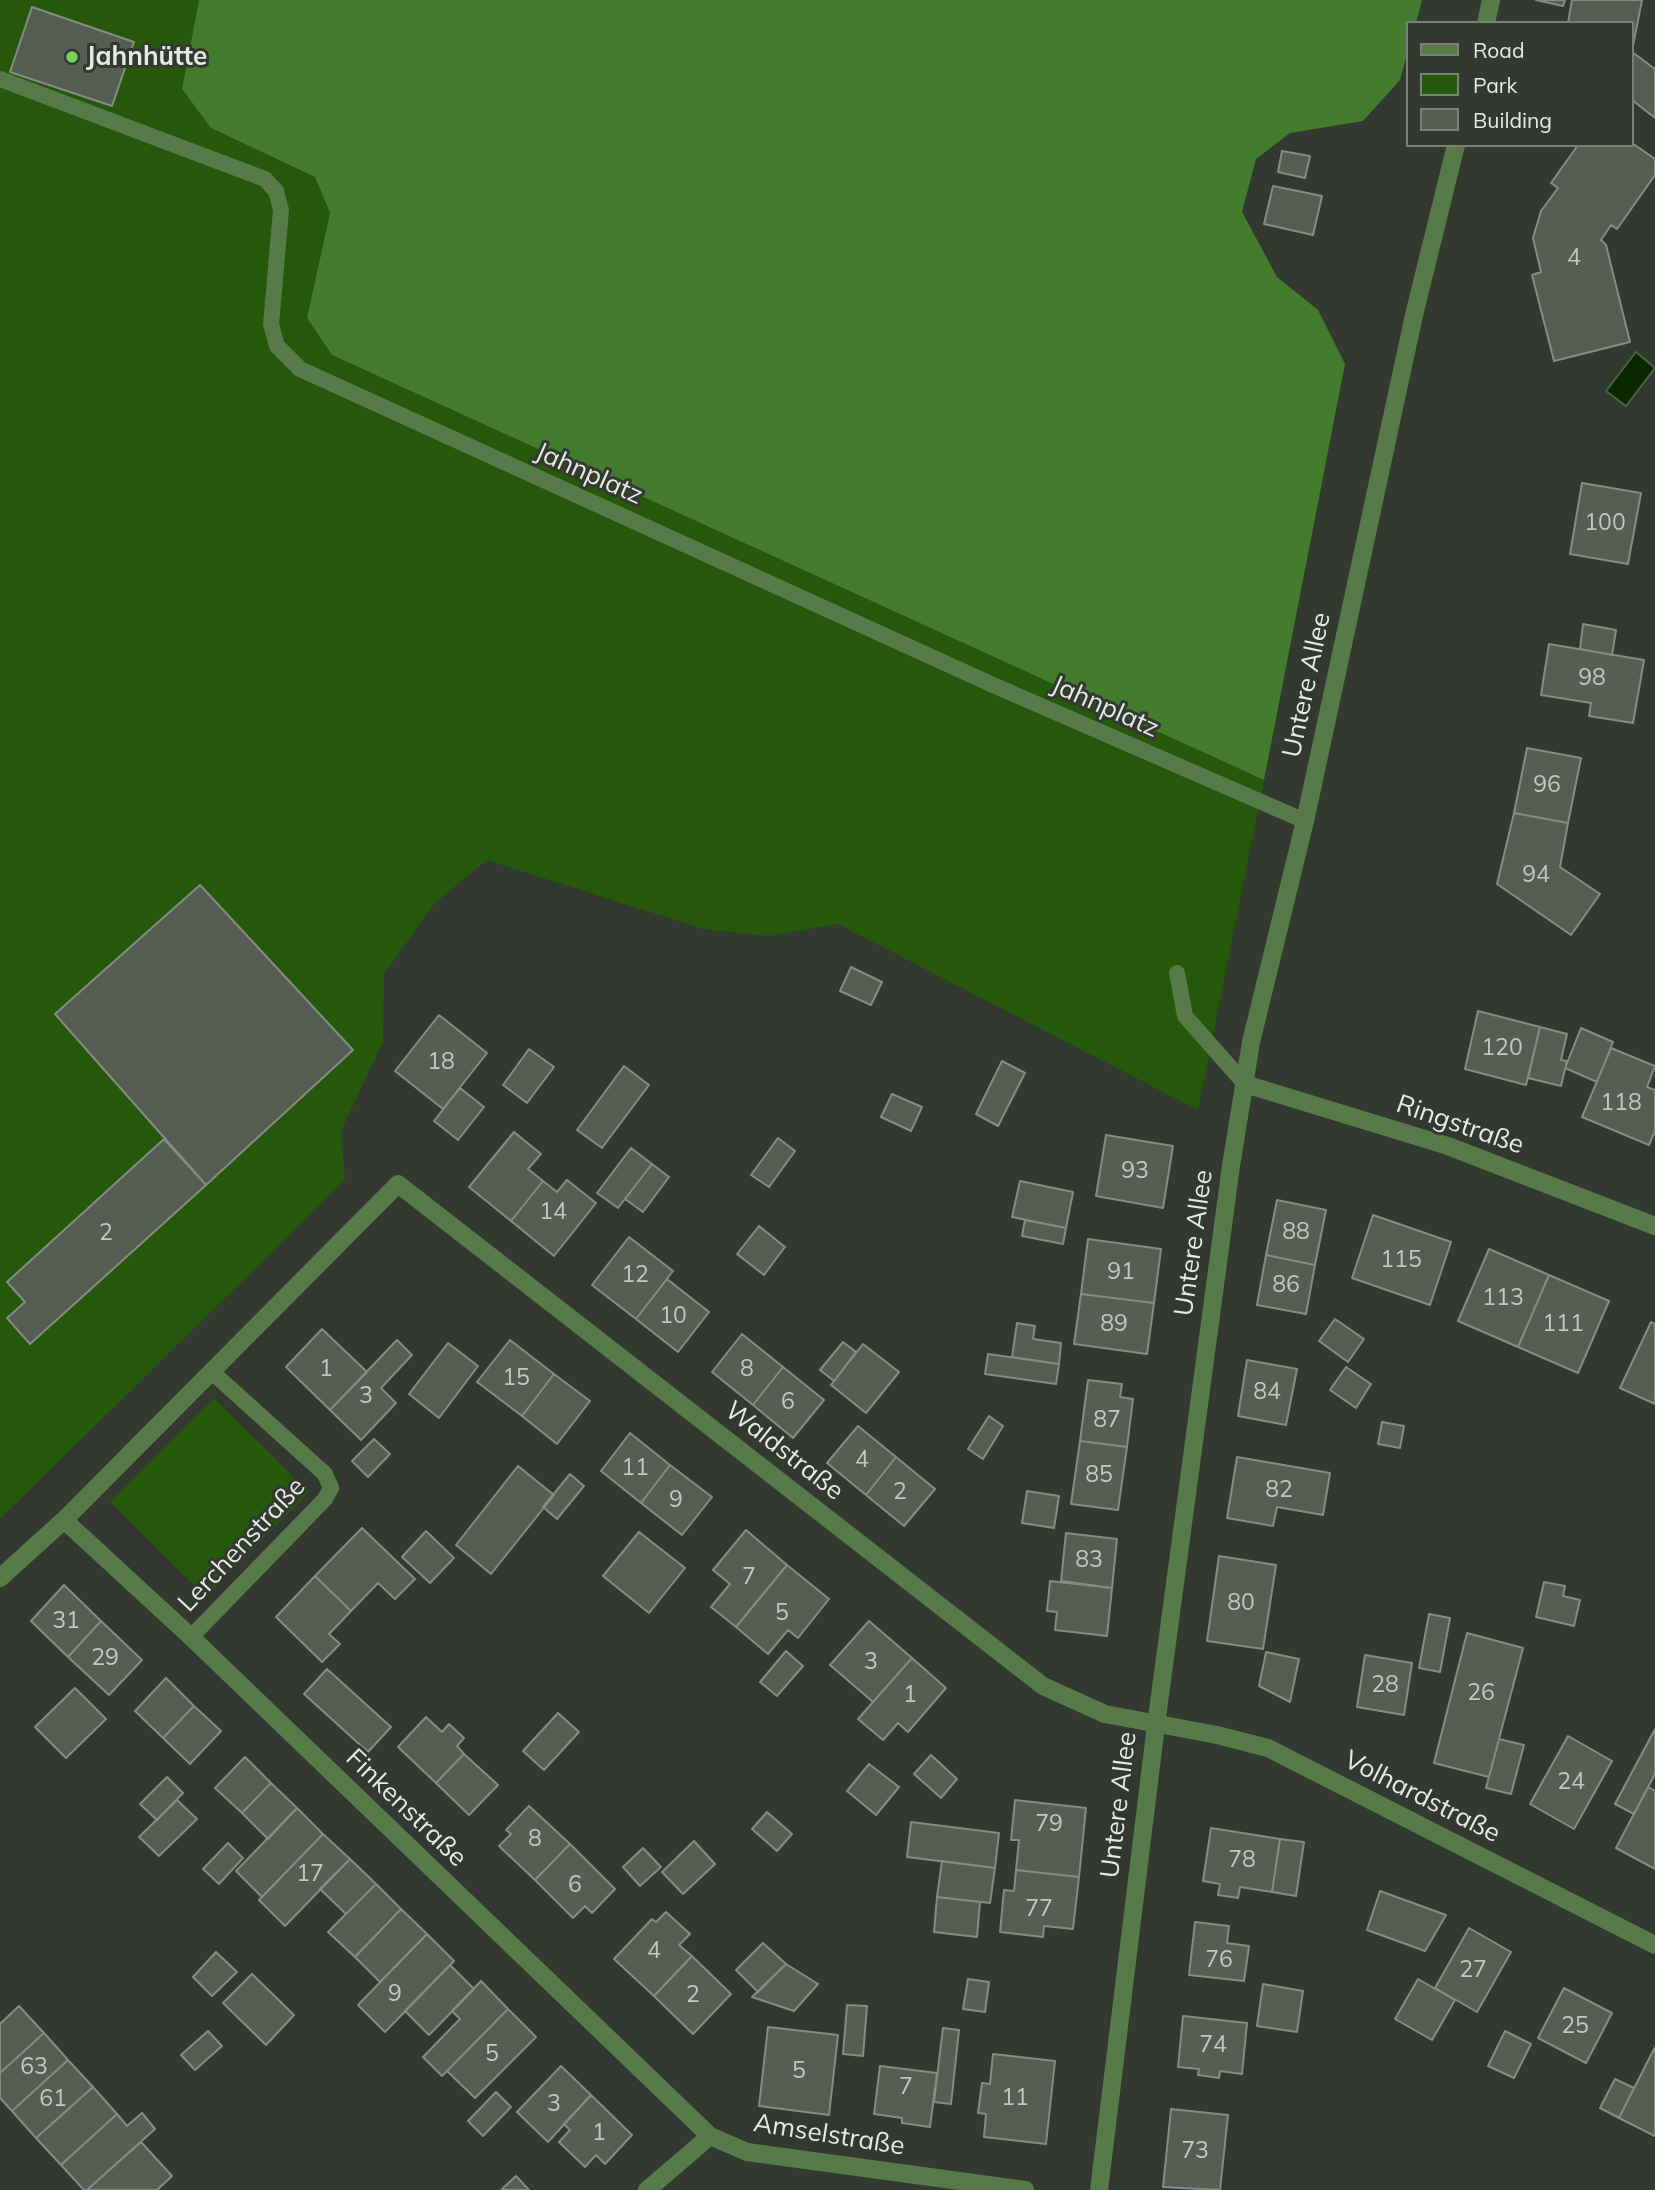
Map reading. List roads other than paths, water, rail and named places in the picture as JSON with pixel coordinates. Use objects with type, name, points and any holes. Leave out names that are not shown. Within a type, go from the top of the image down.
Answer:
[{"type":"street","points":[[1486,21],[1491,0]]},
{"type":"street","name":"Untere Allee","points":[[1099,2190],[1156,1725],[1231,1166],[1251,1042],[1305,821],[1414,315],[1456,147]]},
{"type":"street","name":"Ringstraße","points":[[1245,1084],[1448,1146],[1655,1226]]},
{"type":"street","name":"Waldstraße","points":[[212,1372],[398,1184],[1043,1686],[1105,1714],[1156,1725]]},
{"type":"street","points":[[0,1578],[64,1520],[212,1372]]},
{"type":"street","name":"Finkenstraße","points":[[64,1520],[191,1637],[709,2136]]},
{"type":"street","name":"Volhardstraße","points":[[1156,1725],[1217,1735],[1268,1748],[1655,1945]]},
{"type":"street","points":[[648,2190],[709,2136]]},
{"type":"street","name":"Amselstraße","points":[[709,2136],[747,2152],[1025,2190]]},
{"type":"lane","name":"Jahnplatz","points":[[0,79],[265,179],[276,191],[281,210],[271,324],[278,346],[300,369],[993,685],[1305,821]]},
{"type":"lane","points":[[1177,973],[1185,1016],[1245,1084]]},
{"type":"lane","name":"Lerchenstraße","points":[[191,1637],[325,1499],[331,1488],[325,1474],[212,1372]]},
{"type":"place","name":"Jahnhütte","points":[[72,57]]}]
